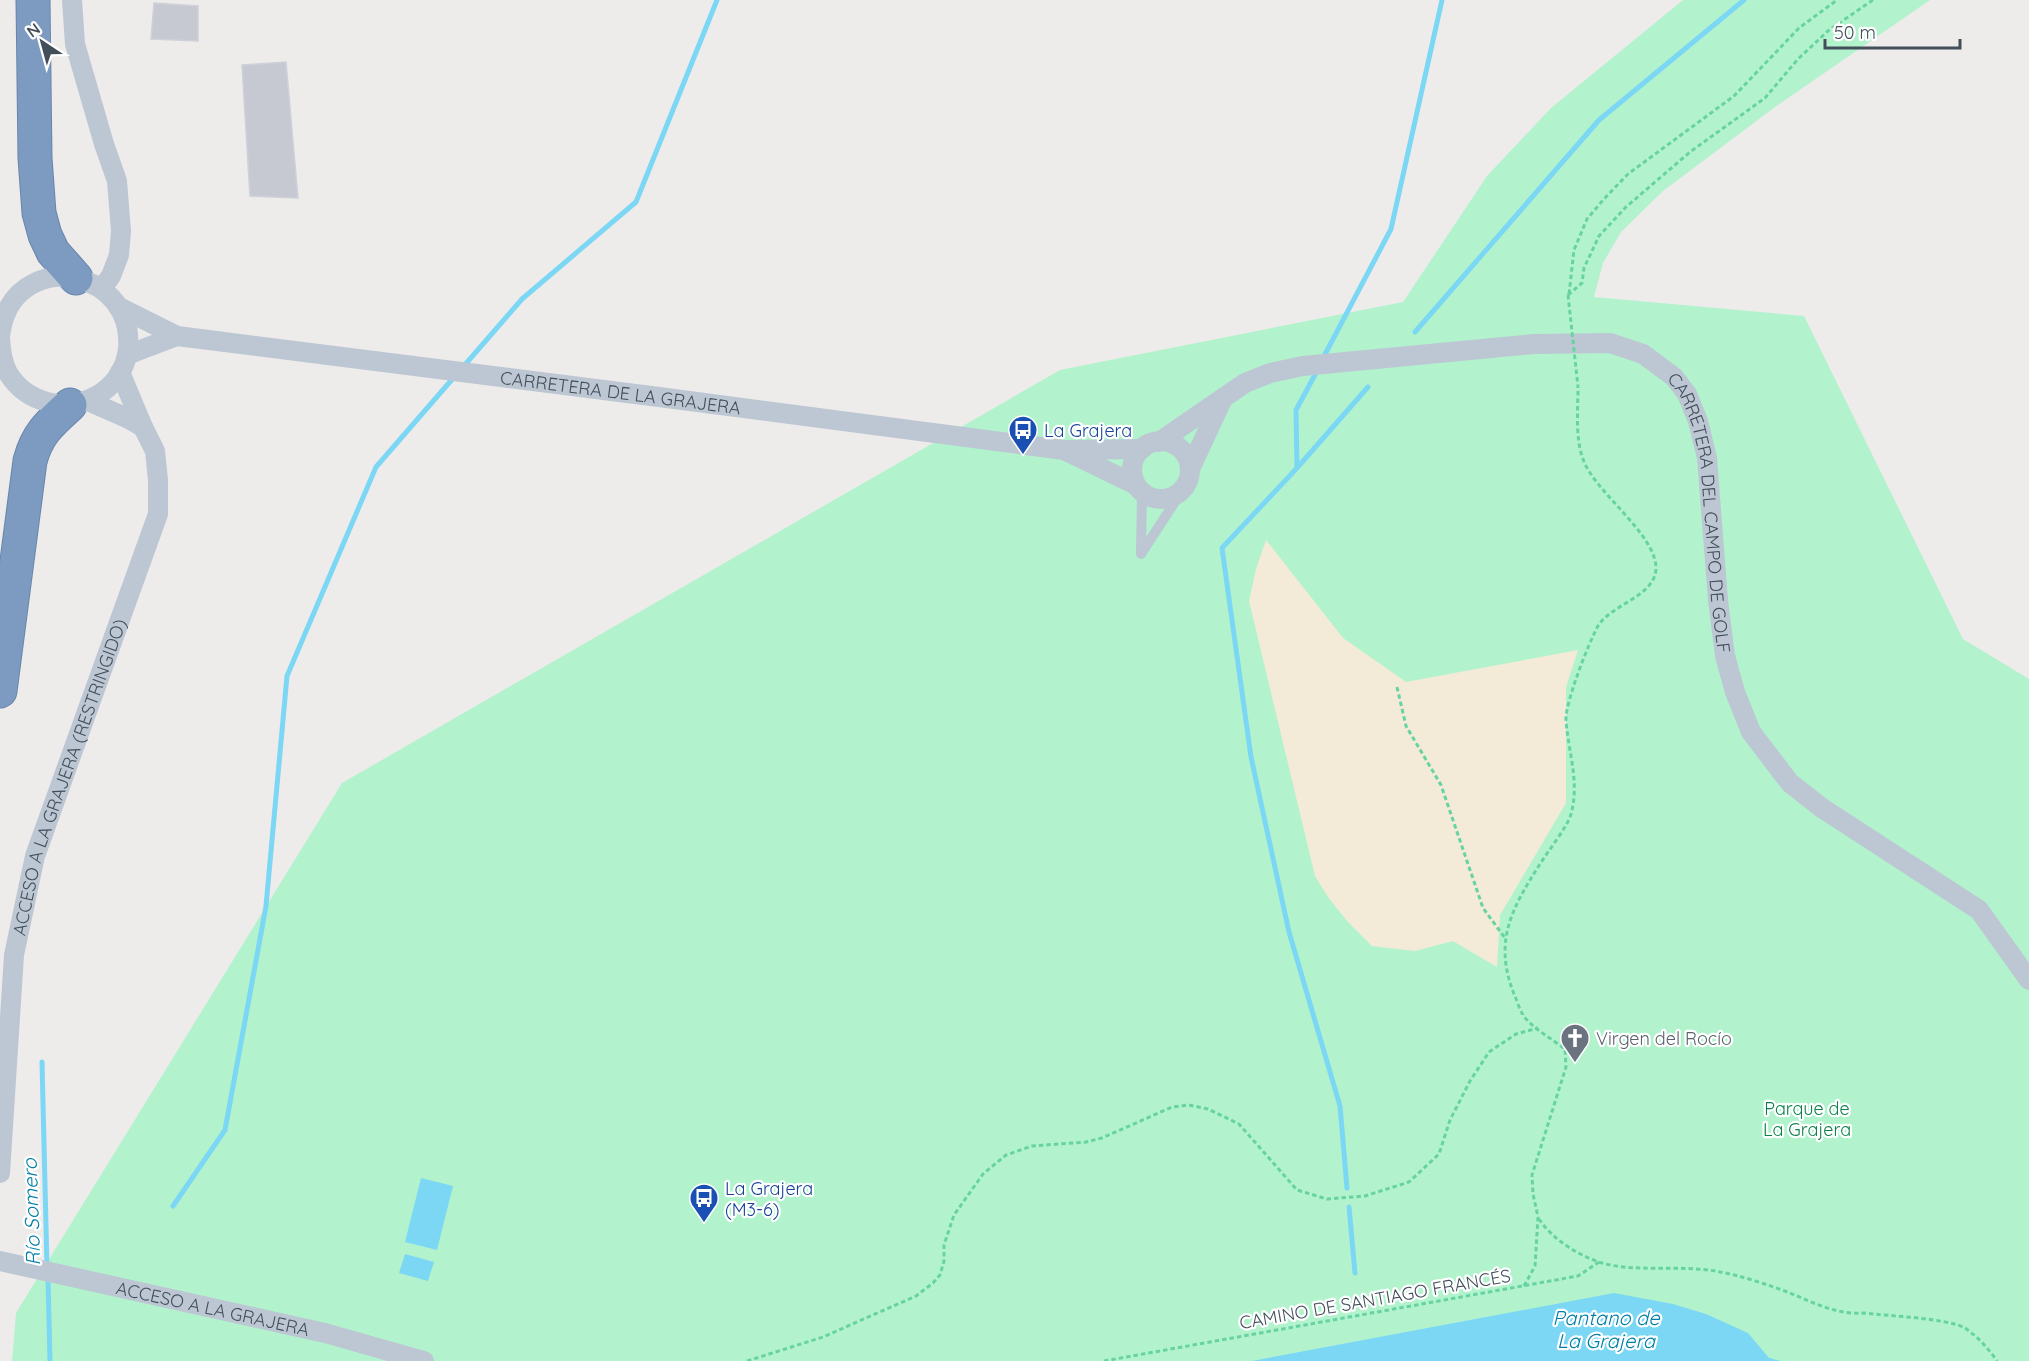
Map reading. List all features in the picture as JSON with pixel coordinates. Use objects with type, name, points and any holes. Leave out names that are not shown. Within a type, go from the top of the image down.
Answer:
[{"type":"highway","points":[[33,0],[35,158],[39,213],[53,252],[89,283]]},
{"type":"highway","points":[[0,691],[34,445],[40,434],[79,403]]},
{"type":"street","points":[[72,0],[75,44],[117,181],[121,231],[120,255],[111,276],[89,283]]},
{"type":"street","points":[[79,403],[101,394],[112,384],[124,363],[129,339],[126,322],[111,297],[89,283],[59,277],[36,283],[17,298],[1,337],[8,372],[19,387],[34,398],[52,404],[79,403],[127,418],[142,428]]},
{"type":"street","name":"CARRETERA DE LA GRAJERA","points":[[119,308],[177,336],[1064,450],[1150,445]]},
{"type":"street","name":"CARRETERA DE LA GRAJERA","points":[[124,363],[177,336]]},
{"type":"street","name":"CARRETERA DEL CAMPO DE GOLF","points":[[1150,445],[1245,383],[1270,373],[1303,366],[1534,344],[1610,343],[1643,354],[1674,377],[1687,394],[1698,421],[1707,458],[1718,600],[1725,656],[1735,692],[1751,732],[1790,783],[1822,808],[1979,910],[2029,980]]},
{"type":"street","points":[[124,363],[142,428]]},
{"type":"street","points":[[1190,469],[1184,452],[1176,446],[1150,445],[1136,456],[1132,466],[1132,476],[1139,489],[1151,498],[1161,500],[1170,498],[1182,491],[1225,395]]},
{"type":"street","name":"ACCESO A LA GRAJERA (RESTRINGIDO)","points":[[0,1173],[14,956],[35,856],[158,514],[155,451],[142,428]]},
{"type":"street","name":"CARRETERA DE LA GRAJERA","points":[[1064,450],[1139,489]]},
{"type":"street","name":"ACCESO A LA GRAJERA","points":[[0,1261],[325,1334],[424,1361]]},
{"type":"lane","points":[[1139,489],[1141,554],[1182,491]]},
{"type":"path","name":"CAMINO DE SANTIAGO FRANCÉS","points":[[1104,1361],[1524,1286],[1535,1266],[1538,1217],[1532,1175],[1566,1067],[1565,1049],[1522,1014],[1508,979],[1505,938],[1518,899],[1571,816],[1575,785],[1566,717],[1578,672],[1599,624],[1647,588],[1655,575],[1655,558],[1648,543],[1600,486],[1583,460],[1578,433],[1578,387],[1569,295],[1574,250],[1587,219],[1628,174],[1734,96],[1799,28],[1837,0]]},
{"type":"path","points":[[1569,295],[1582,283],[1584,268],[1599,236],[1626,207],[1690,152],[1765,98],[1798,59],[1829,30],[1873,0]]},
{"type":"path","points":[[1397,687],[1406,726],[1441,785],[1483,908],[1505,938]]},
{"type":"path","points":[[747,1361],[823,1337],[916,1296],[933,1283],[940,1275],[944,1261],[944,1245],[954,1215],[983,1174],[1006,1155],[1032,1146],[1086,1142],[1102,1138],[1172,1107],[1189,1105],[1208,1109],[1239,1124],[1297,1190],[1327,1199],[1365,1196],[1409,1182],[1439,1154],[1450,1120],[1470,1081],[1489,1052],[1515,1034],[1538,1028]]},
{"type":"path","points":[[1538,1217],[1557,1240],[1599,1262],[1615,1266],[1685,1268],[1720,1272],[1789,1293],[1809,1303],[1850,1314],[1864,1312],[1948,1322],[1963,1328],[1986,1345],[1997,1361]]},
{"type":"path","points":[[1524,1286],[1578,1276],[1599,1262]]},
{"type":"green space","name":"Parque de La Grajera","points":[[1683,0],[1930,0],[1775,107],[1663,191],[1621,232],[1603,263],[1594,297],[1804,316],[1963,639],[2029,679],[2029,1361],[12,1361],[16,1313],[342,783],[1060,370],[1403,302],[1487,176],[1551,108]]},
{"type":"sand","points":[[1266,540],[1343,638],[1406,682],[1578,650],[1566,687],[1566,803],[1500,915],[1497,967],[1453,941],[1415,951],[1372,946],[1348,922],[1315,876],[1249,601],[1256,569]]},
{"type":"water","points":[[421,1178],[453,1186],[437,1250],[405,1242]]},
{"type":"water","points":[[405,1254],[434,1262],[428,1281],[399,1273]]},
{"type":"water","name":"Pantano de La Grajera","points":[[1614,1293],[1673,1304],[1706,1314],[1748,1333],[1769,1358],[1781,1361],[1252,1361]]},
{"type":"building","points":[[154,3],[198,6],[198,41],[151,39]]},
{"type":"building","points":[[286,62],[298,198],[250,196],[242,65]]},
{"type":"waterway","points":[[463,367],[522,299],[636,202],[717,0]]},
{"type":"waterway","points":[[1322,360],[1391,229],[1442,0]]},
{"type":"waterway","points":[[1415,332],[1599,120],[1744,0]]},
{"type":"waterway","points":[[1297,467],[1296,410],[1317,371]]},
{"type":"waterway","points":[[173,1206],[225,1130],[266,906],[287,676],[376,467],[455,376]]},
{"type":"waterway","points":[[1347,1188],[1340,1106],[1289,932],[1251,757],[1222,548],[1297,468],[1368,387]]},
{"type":"waterway","name":"Río Somero","points":[[42,1062],[47,1268]]},
{"type":"waterway","points":[[1349,1207],[1355,1273]]},
{"type":"waterway","name":"Río Somero","points":[[48,1277],[50,1361]]},
{"type":"place","name":"La Grajera","points":[[1023,456]]},
{"type":"place","name":"Virgen del Rocío","points":[[1575,1064]]},
{"type":"place","name":"La Grajera (M3-6)","points":[[704,1224]]}]
